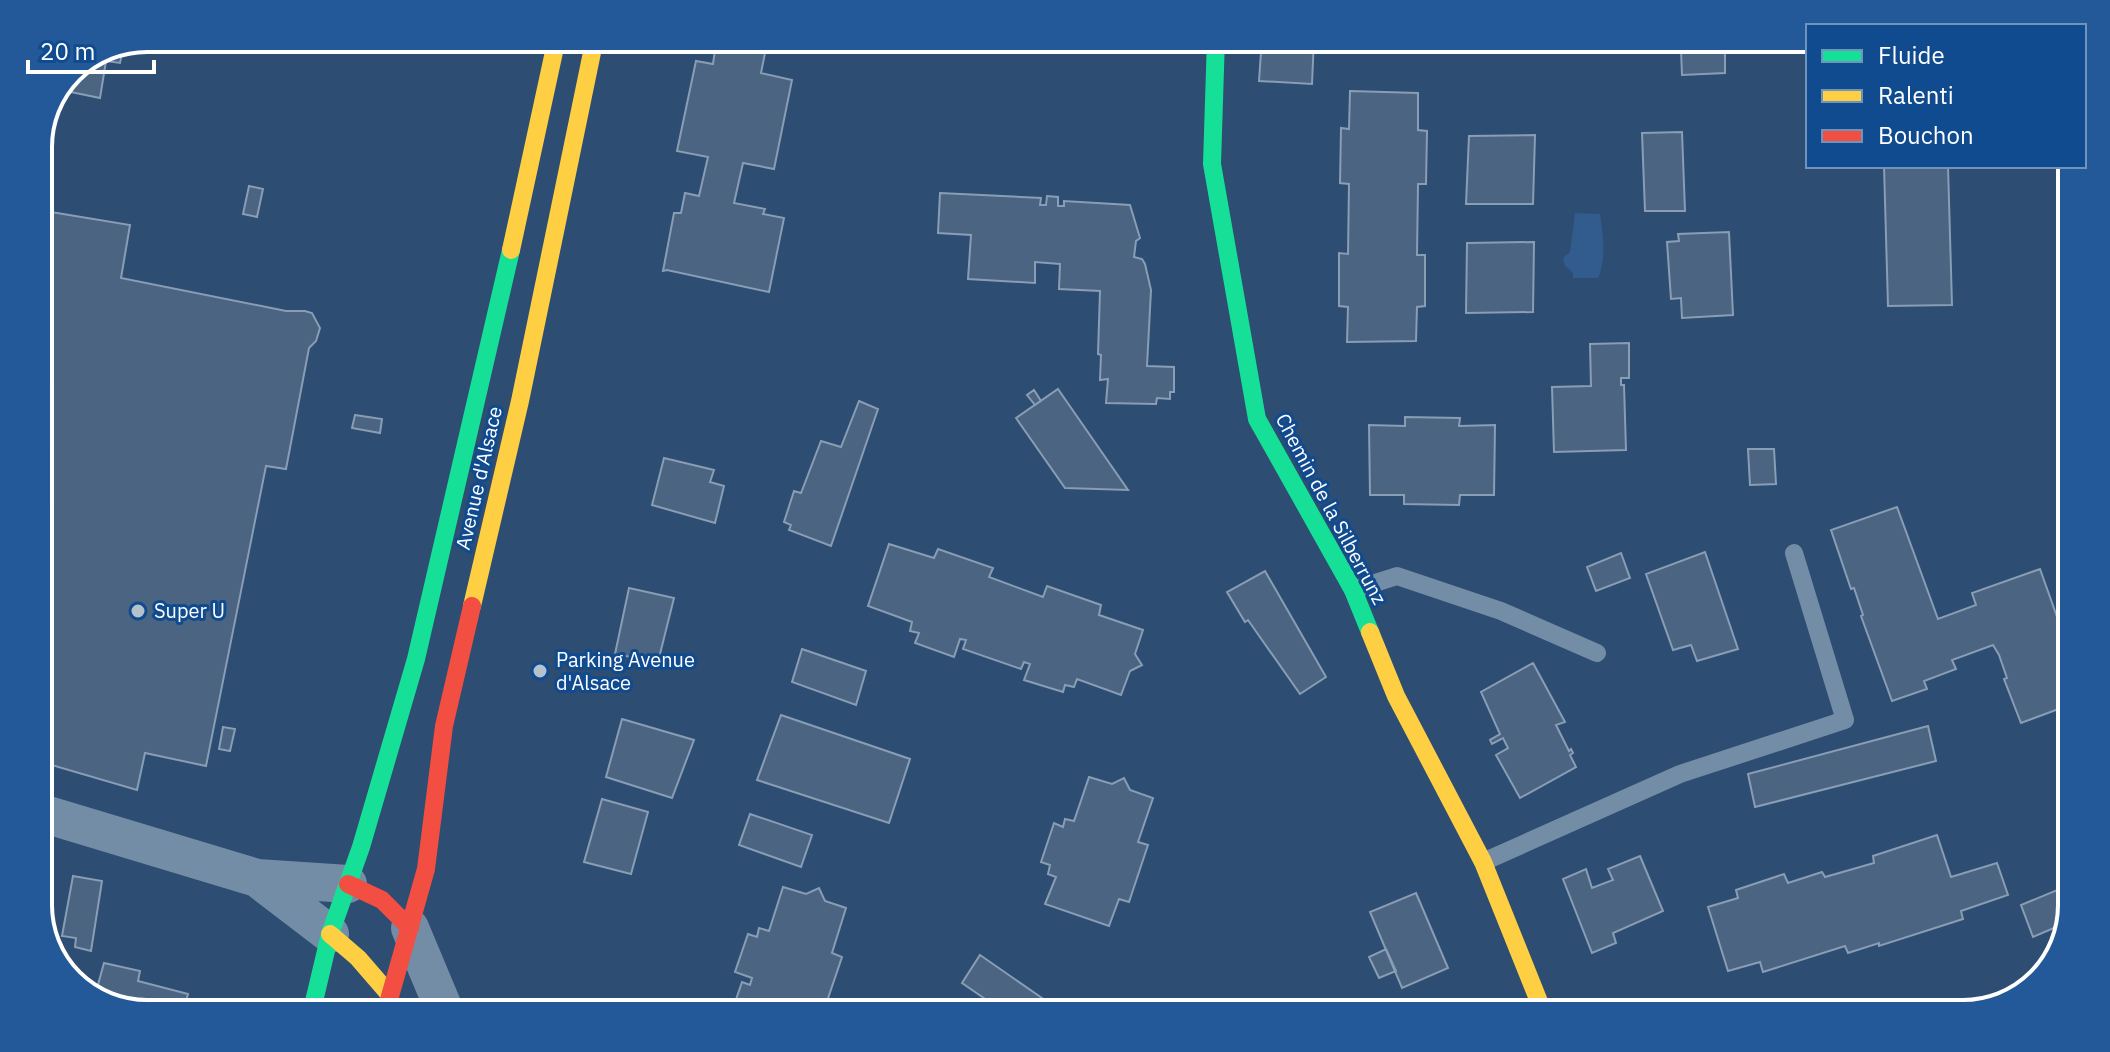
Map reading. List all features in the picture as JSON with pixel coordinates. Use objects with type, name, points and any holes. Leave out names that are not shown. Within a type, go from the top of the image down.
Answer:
[{"type":"main road","name":"Avenue d'Alsace","points":[[314,1000],[330,934],[416,659],[497,316],[554,52]]},
{"type":"main road","name":"Avenue d'Alsace","points":[[388,1000],[426,869],[444,726],[520,401],[592,52]]},
{"type":"main road","name":"Chemin de la Silberrunz","points":[[1216,52],[1212,164],[1257,419],[1353,590],[1396,696],[1483,862],[1538,1000]]},
{"type":"main road","points":[[348,884],[382,900],[410,928]]},
{"type":"main road","points":[[330,934],[358,958],[384,1000]]},
{"type":"street","points":[[52,816],[257,878],[348,884]]},
{"type":"street","points":[[257,878],[330,934]]},
{"type":"street","points":[[410,928],[440,1000]]},
{"type":"lane","points":[[1483,862],[1680,774],[1845,720],[1794,553]]},
{"type":"lane","points":[[1353,590],[1397,576],[1501,611],[1597,653]]},
{"type":"water","points":[[1575,213],[1600,214],[1603,254],[1598,278],[1573,278],[1573,273],[1565,266],[1563,258],[1570,252]]},
{"type":"building","points":[[715,52],[765,52],[761,73],[792,80],[774,169],[743,163],[734,203],[765,209],[763,214],[784,218],[769,292],[663,271],[674,213],[681,213],[685,193],[699,196],[708,157],[677,151],[696,61],[713,64]]},
{"type":"building","points":[[1261,52],[1313,52],[1312,84],[1259,81]]},
{"type":"building","points":[[1681,52],[1725,52],[1725,73],[1682,75]]},
{"type":"building","points":[[121,56],[120,63],[107,61]]},
{"type":"building","points":[[106,62],[100,98],[70,92],[84,76]]},
{"type":"building","points":[[1350,91],[1418,93],[1418,130],[1427,131],[1426,184],[1418,184],[1417,255],[1425,255],[1425,306],[1417,307],[1416,341],[1347,342],[1348,307],[1339,306],[1339,253],[1348,254],[1349,184],[1340,183],[1341,128],[1349,129]]},
{"type":"building","points":[[1682,132],[1685,211],[1645,211],[1642,133]]},
{"type":"building","points":[[1535,135],[1533,204],[1466,204],[1469,136]]},
{"type":"building","points":[[1884,168],[1948,168],[1952,305],[1888,306]]},
{"type":"building","points":[[249,186],[263,189],[257,217],[243,214]]},
{"type":"building","points":[[940,193],[1041,198],[1040,205],[1046,205],[1047,196],[1058,197],[1058,206],[1064,206],[1064,201],[1130,205],[1140,238],[1136,241],[1134,257],[1142,259],[1145,264],[1151,290],[1147,366],[1174,367],[1174,392],[1170,392],[1170,399],[1157,398],[1156,404],[1106,403],[1108,379],[1100,380],[1101,355],[1098,354],[1100,291],[1059,289],[1060,264],[1035,262],[1035,283],[968,279],[971,235],[938,233]]},
{"type":"building","name":"Super U","points":[[52,212],[130,225],[121,278],[286,311],[305,311],[312,313],[320,328],[316,341],[309,348],[286,469],[266,466],[206,766],[145,753],[137,790],[52,765]]},
{"type":"building","points":[[1729,232],[1733,315],[1682,318],[1681,298],[1671,299],[1667,242],[1679,241],[1678,234]]},
{"type":"building","points":[[1534,242],[1533,312],[1466,313],[1467,243]]},
{"type":"building","points":[[1629,343],[1629,378],[1621,378],[1621,385],[1624,385],[1626,450],[1554,452],[1552,387],[1591,386],[1590,344]]},
{"type":"building","points":[[1058,389],[1128,490],[1065,488],[1016,418]]},
{"type":"building","points":[[1034,390],[1041,401],[1035,405],[1027,395]]},
{"type":"building","points":[[859,401],[878,409],[831,546],[789,530],[791,525],[784,522],[794,491],[801,493],[821,441],[841,447]]},
{"type":"building","points":[[355,415],[382,419],[380,433],[352,428]]},
{"type":"building","points":[[1405,417],[1460,418],[1459,426],[1495,425],[1494,495],[1460,495],[1459,505],[1404,504],[1404,495],[1370,495],[1369,425],[1405,426]]},
{"type":"building","points":[[1748,449],[1774,449],[1776,484],[1750,485]]},
{"type":"building","points":[[664,458],[714,470],[710,482],[724,486],[715,523],[652,505]]},
{"type":"building","points":[[1897,507],[1938,619],[1976,605],[1972,593],[2040,569],[2058,620],[2058,709],[2021,723],[1993,645],[1952,660],[1956,669],[1924,681],[1927,689],[1892,701],[1831,530]]},
{"type":"building","points":[[889,544],[934,558],[938,549],[993,568],[989,577],[1043,597],[1047,586],[1101,605],[1099,615],[1143,630],[1135,654],[1142,665],[1130,671],[1121,695],[1077,679],[1074,687],[1065,685],[1063,692],[1024,680],[1030,664],[1024,662],[1021,669],[963,649],[966,640],[960,639],[954,657],[915,643],[919,633],[910,631],[912,622],[868,606]]},
{"type":"building","points":[[1705,552],[1738,649],[1697,661],[1691,645],[1673,650],[1646,574]]},
{"type":"building","points":[[1621,553],[1630,578],[1596,591],[1587,567]]},
{"type":"building","points":[[1265,571],[1326,677],[1300,694],[1248,620],[1245,622],[1227,592]]},
{"type":"building","points":[[629,588],[674,598],[658,662],[615,654]]},
{"type":"building","points":[[802,649],[866,671],[856,705],[792,682]]},
{"type":"building","points":[[1533,663],[1565,722],[1556,725],[1573,753],[1570,755],[1576,767],[1520,798],[1496,755],[1508,748],[1503,738],[1492,744],[1490,740],[1500,734],[1481,692]]},
{"type":"building","points":[[781,715],[910,759],[889,823],[757,780]]},
{"type":"building","points":[[622,719],[694,740],[672,798],[606,777]]},
{"type":"building","points":[[1928,726],[1936,761],[1755,807],[1748,774]]},
{"type":"building","points":[[223,727],[235,729],[230,751],[219,749]]},
{"type":"building","points":[[1089,777],[1112,784],[1124,778],[1130,790],[1153,798],[1138,842],[1148,845],[1129,902],[1119,899],[1109,926],[1045,904],[1056,877],[1048,874],[1050,865],[1041,862],[1054,823],[1063,827],[1065,819],[1074,821]]},
{"type":"building","points":[[602,799],[648,812],[631,874],[584,862]]},
{"type":"building","points":[[750,814],[812,835],[801,867],[739,845]]},
{"type":"building","points":[[1937,835],[1951,877],[1997,863],[2008,895],[1961,911],[1963,919],[1879,946],[1879,943],[1848,953],[1845,946],[1763,972],[1760,962],[1728,971],[1708,907],[1738,898],[1736,890],[1784,874],[1788,883],[1822,872],[1825,877],[1874,863],[1873,856]]},
{"type":"building","points":[[1640,856],[1663,911],[1613,933],[1616,943],[1592,953],[1563,879],[1586,869],[1592,888],[1613,880],[1608,869]]},
{"type":"building","points":[[73,876],[102,881],[91,951],[75,947],[76,938],[62,936]]},
{"type":"building","points":[[783,887],[806,894],[819,888],[825,901],[846,908],[832,953],[842,957],[827,1000],[736,1000],[742,982],[750,985],[752,978],[735,972],[748,934],[757,937],[759,928],[769,931]]},
{"type":"building","points":[[2058,890],[2055,928],[2033,937],[2021,905]]},
{"type":"building","points":[[1416,893],[1448,968],[1402,988],[1370,912]]},
{"type":"building","points":[[1386,949],[1396,971],[1379,978],[1369,957]]},
{"type":"building","points":[[980,955],[1045,1000],[987,1000],[962,983]]},
{"type":"building","points":[[104,963],[140,971],[138,981],[188,994],[186,1000],[147,1000],[116,995],[98,986]]},
{"type":"traffic: fast","points":[[1216,52],[1212,164],[1257,419],[1353,590],[1370,632]]},
{"type":"traffic: fast","points":[[314,1000],[330,934],[361,847],[416,659],[511,250]]},
{"type":"traffic: slow","points":[[511,250],[554,52]]},
{"type":"traffic: slow","points":[[472,606],[520,401],[592,52]]},
{"type":"traffic: slow","points":[[1370,632],[1396,696],[1483,862],[1538,1000]]},
{"type":"traffic: slow","points":[[330,934],[358,958],[390,995]]},
{"type":"traffic: jam","points":[[389,1000],[426,869],[444,726],[472,606]]},
{"type":"traffic: jam","points":[[348,884],[382,900],[410,928]]},
{"type":"place","name":"Super U","points":[[138,611]]},
{"type":"place","name":"Parking Avenue d'Alsace","points":[[540,671]]}]
